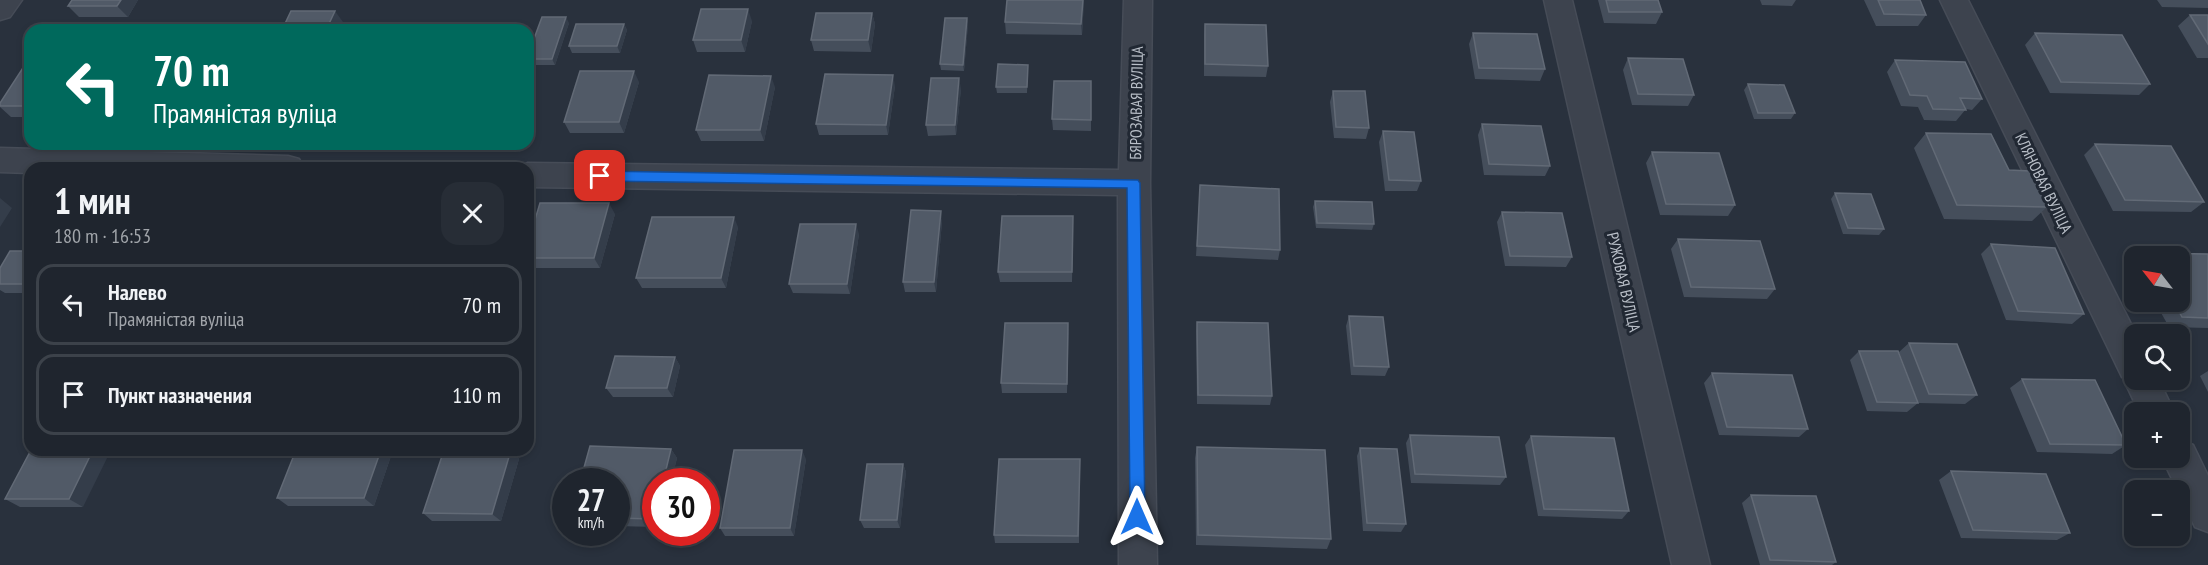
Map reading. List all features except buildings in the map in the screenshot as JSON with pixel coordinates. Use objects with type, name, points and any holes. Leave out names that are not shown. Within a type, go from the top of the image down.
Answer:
[{"type":"street","points":[[0,10],[8,0]]},
{"type":"street","name":"БЯРОЗАВАЯ ВУЛІЦА","points":[[1138,0],[1134,183],[1138,565]]},
{"type":"street","name":"РУЖОВАЯ ВУЛІЦА","points":[[1558,0],[1690,565]]},
{"type":"street","name":"КЛЯНОВАЯ ВУЛІЦА","points":[[1954,0],[2124,346]]},
{"type":"street","points":[[0,160],[72,162]]},
{"type":"street","points":[[534,175],[1134,183]]},
{"type":"street","points":[[2185,468],[2208,515]]},
{"type":"route","points":[[600,176],[1134,183],[1137,517]]}]
